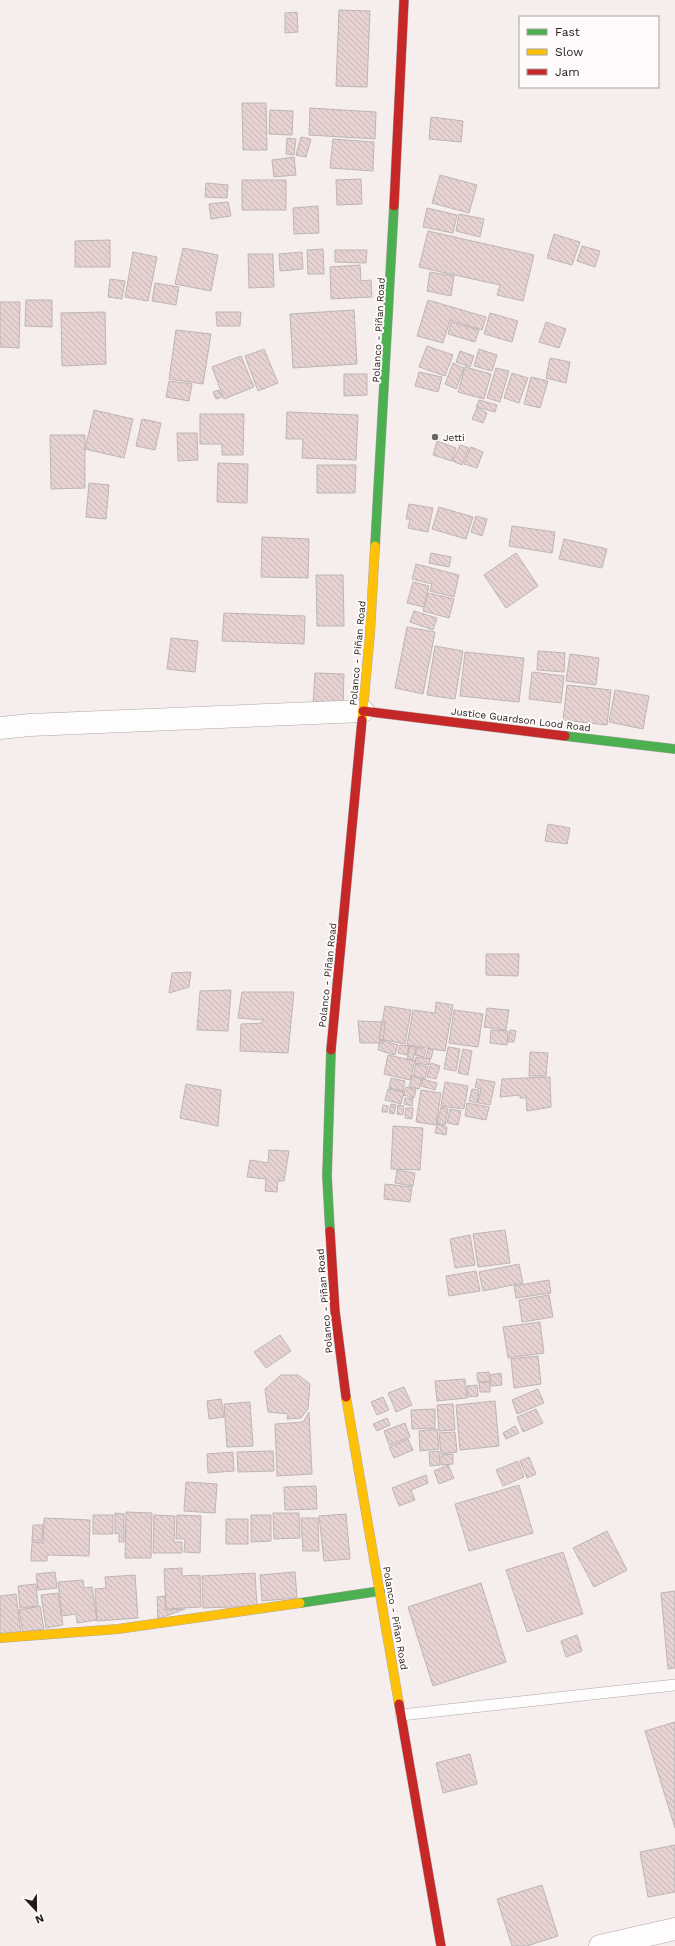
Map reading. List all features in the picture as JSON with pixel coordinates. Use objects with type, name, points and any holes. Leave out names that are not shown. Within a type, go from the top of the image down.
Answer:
[{"type":"main road","name":"Polanco - Piñan Road","points":[[404,0],[387,358],[370,633],[331,1049],[327,1176],[330,1253],[338,1342],[441,1946]]},
{"type":"main road","name":"Justice Guardson Lood Road","points":[[363,711],[675,749]]},
{"type":"main road","points":[[0,1638],[118,1629],[380,1591]]},
{"type":"street","points":[[0,728],[363,711]]},
{"type":"street","points":[[600,1946],[675,1929]]},
{"type":"lane","points":[[401,1715],[675,1685]]},
{"type":"building","points":[[339,10],[370,11],[367,87],[336,86]]},
{"type":"building","points":[[297,12],[298,32],[285,33],[285,13]]},
{"type":"building","points":[[242,103],[266,103],[267,150],[243,150]]},
{"type":"building","points":[[310,108],[376,112],[375,139],[309,135]]},
{"type":"building","points":[[270,110],[293,111],[292,135],[269,134]]},
{"type":"building","points":[[431,117],[463,121],[461,142],[429,139]]},
{"type":"building","points":[[301,137],[311,139],[306,157],[296,155]]},
{"type":"building","points":[[287,138],[296,139],[294,155],[286,154]]},
{"type":"building","points":[[333,139],[374,142],[373,171],[330,168]]},
{"type":"building","points":[[294,157],[296,175],[274,177],[272,160]]},
{"type":"building","points":[[440,175],[477,185],[469,213],[432,203]]},
{"type":"building","points":[[361,179],[362,204],[337,205],[336,180]]},
{"type":"building","points":[[242,180],[286,180],[286,210],[242,210]]},
{"type":"building","points":[[206,183],[228,185],[227,198],[205,197]]},
{"type":"building","points":[[228,202],[231,216],[211,219],[209,204]]},
{"type":"building","points":[[318,206],[319,233],[294,234],[293,208]]},
{"type":"building","points":[[427,208],[457,215],[453,233],[423,227]]},
{"type":"building","points":[[459,214],[484,219],[480,237],[456,231]]},
{"type":"building","points":[[428,231],[534,255],[523,301],[497,295],[500,285],[419,267]]},
{"type":"building","points":[[554,234],[580,242],[572,265],[547,258]]},
{"type":"building","points":[[110,240],[110,267],[75,267],[75,241]]},
{"type":"building","points":[[582,246],[600,251],[595,267],[577,261]]},
{"type":"building","points":[[183,248],[218,255],[211,291],[175,284]]},
{"type":"building","points":[[323,249],[324,274],[308,274],[307,250]]},
{"type":"building","points":[[335,250],[367,250],[366,263],[335,262]]},
{"type":"building","points":[[133,252],[157,257],[148,301],[125,297]]},
{"type":"building","points":[[302,252],[303,269],[280,271],[279,254]]},
{"type":"building","points":[[248,254],[273,254],[274,287],[249,288]]},
{"type":"building","points":[[360,265],[361,281],[371,280],[372,297],[331,299],[330,267]]},
{"type":"building","points":[[430,272],[454,276],[451,296],[427,291]]},
{"type":"building","points":[[110,279],[125,281],[122,299],[108,297]]},
{"type":"building","points":[[155,283],[179,287],[176,305],[152,301]]},
{"type":"building","points":[[26,300],[52,300],[52,327],[25,326]]},
{"type":"building","points":[[428,300],[486,317],[482,330],[450,320],[443,343],[417,336]]},
{"type":"building","points":[[0,302],[20,302],[19,348],[0,347]]},
{"type":"building","points":[[354,310],[357,364],[293,368],[290,314]]},
{"type":"building","points":[[105,312],[106,364],[62,366],[61,313]]},
{"type":"building","points":[[216,312],[241,312],[240,326],[217,326]]},
{"type":"building","points":[[490,313],[518,321],[512,342],[484,334]]},
{"type":"building","points":[[451,322],[479,330],[475,342],[448,334]]},
{"type":"building","points":[[546,322],[566,329],[559,348],[539,342]]},
{"type":"building","points":[[176,330],[211,334],[203,384],[169,379]]},
{"type":"building","points":[[427,346],[453,355],[445,376],[419,367]]},
{"type":"building","points":[[264,349],[278,383],[258,391],[245,356]]},
{"type":"building","points":[[479,349],[497,355],[492,371],[474,366]]},
{"type":"building","points":[[460,351],[474,356],[470,367],[456,362]]},
{"type":"building","points":[[241,356],[254,387],[224,399],[212,367]]},
{"type":"building","points":[[550,358],[570,362],[566,383],[546,378]]},
{"type":"building","points":[[453,363],[464,368],[456,389],[445,384]]},
{"type":"building","points":[[465,367],[491,374],[484,399],[458,392]]},
{"type":"building","points":[[496,368],[509,371],[500,402],[487,398]]},
{"type":"building","points":[[419,372],[442,377],[438,392],[415,386]]},
{"type":"building","points":[[512,373],[528,378],[519,403],[504,398]]},
{"type":"building","points":[[344,374],[367,374],[367,395],[344,396]]},
{"type":"building","points":[[531,377],[548,381],[540,408],[524,404]]},
{"type":"building","points":[[169,381],[192,384],[189,401],[166,397]]},
{"type":"building","points":[[219,390],[222,397],[216,399],[213,392]]},
{"type":"building","points":[[479,400],[497,405],[495,412],[476,407]]},
{"type":"building","points":[[477,408],[487,413],[483,423],[472,419]]},
{"type":"building","points":[[94,410],[133,419],[124,458],[85,449]]},
{"type":"building","points":[[287,412],[358,415],[356,460],[302,458],[303,439],[286,439]]},
{"type":"building","points":[[200,414],[244,414],[243,455],[222,455],[222,444],[200,444]]},
{"type":"building","points":[[142,419],[161,423],[155,450],[136,446]]},
{"type":"building","points":[[177,433],[197,433],[198,460],[178,461]]},
{"type":"building","points":[[50,435],[85,435],[85,488],[51,489]]},
{"type":"building","points":[[437,441],[456,448],[452,461],[433,455]]},
{"type":"building","points":[[460,445],[469,448],[462,465],[453,461]]},
{"type":"building","points":[[471,447],[483,452],[477,468],[464,464]]},
{"type":"building","points":[[218,463],[248,464],[247,503],[217,502]]},
{"type":"building","points":[[317,465],[356,465],[355,493],[317,493]]},
{"type":"building","points":[[89,483],[109,485],[106,519],[86,517]]},
{"type":"building","points":[[409,504],[433,508],[428,532],[408,528],[410,519],[406,519]]},
{"type":"building","points":[[439,507],[473,517],[466,539],[432,529]]},
{"type":"building","points":[[476,516],[487,519],[482,536],[471,532]]},
{"type":"building","points":[[512,526],[555,532],[552,553],[509,546]]},
{"type":"building","points":[[262,537],[309,539],[308,578],[261,577]]},
{"type":"building","points":[[564,539],[607,549],[602,568],[559,559]]},
{"type":"building","points":[[431,553],[451,557],[449,567],[429,563]]},
{"type":"building","points":[[516,553],[538,586],[506,608],[484,575]]},
{"type":"building","points":[[416,564],[459,575],[454,597],[430,591],[432,584],[412,579]]},
{"type":"building","points":[[316,575],[343,575],[344,626],[317,626]]},
{"type":"building","points":[[413,582],[429,586],[424,607],[407,603]]},
{"type":"building","points":[[428,593],[454,599],[449,618],[423,611]]},
{"type":"building","points":[[414,611],[437,618],[433,630],[410,622]]},
{"type":"building","points":[[224,613],[305,616],[304,644],[222,641]]},
{"type":"building","points":[[407,627],[435,632],[423,694],[395,688]]},
{"type":"building","points":[[171,638],[198,641],[195,672],[167,669]]},
{"type":"building","points":[[435,646],[463,651],[455,699],[427,695]]},
{"type":"building","points":[[538,651],[565,653],[564,672],[537,670]]},
{"type":"building","points":[[465,652],[524,658],[519,702],[460,696]]},
{"type":"building","points":[[570,654],[599,658],[596,685],[566,681]]},
{"type":"building","points":[[532,672],[564,676],[561,703],[529,699]]},
{"type":"building","points":[[315,673],[344,674],[343,705],[313,703]]},
{"type":"building","points":[[567,685],[611,690],[607,725],[563,720]]},
{"type":"building","points":[[615,690],[649,696],[643,729],[609,722]]},
{"type":"building","points":[[548,824],[570,828],[567,844],[545,841]]},
{"type":"building","points":[[486,954],[519,954],[518,976],[486,975]]},
{"type":"building","points":[[191,972],[189,987],[169,993],[172,973]]},
{"type":"building","points":[[231,990],[228,1031],[197,1030],[200,991]]},
{"type":"building","points":[[242,992],[294,992],[288,1053],[240,1051],[241,1024],[262,1023],[263,1020],[238,1018]]},
{"type":"building","points":[[436,1002],[453,1005],[445,1051],[407,1045],[413,1010],[435,1013]]},
{"type":"building","points":[[385,1006],[411,1010],[405,1044],[379,1039]]},
{"type":"building","points":[[487,1008],[509,1010],[506,1030],[484,1027]]},
{"type":"building","points":[[454,1010],[483,1014],[478,1047],[449,1043]]},
{"type":"building","points":[[358,1021],[385,1022],[383,1043],[360,1043]]},
{"type":"building","points":[[491,1030],[508,1031],[507,1045],[490,1043]]},
{"type":"building","points":[[510,1030],[516,1031],[514,1042],[508,1042]]},
{"type":"building","points":[[380,1040],[398,1045],[395,1055],[378,1050]]},
{"type":"building","points":[[400,1045],[409,1046],[407,1055],[398,1053]]},
{"type":"building","points":[[410,1046],[416,1047],[413,1060],[407,1059]]},
{"type":"building","points":[[417,1047],[426,1050],[424,1057],[415,1055]]},
{"type":"building","points":[[448,1047],[460,1049],[456,1071],[444,1069]]},
{"type":"building","points":[[428,1049],[433,1050],[431,1059],[426,1058]]},
{"type":"building","points":[[463,1049],[472,1051],[468,1075],[458,1073]]},
{"type":"building","points":[[530,1052],[548,1053],[546,1076],[529,1076]]},
{"type":"building","points":[[388,1055],[415,1061],[410,1080],[384,1074]]},
{"type":"building","points":[[416,1057],[430,1059],[429,1065],[415,1063]]},
{"type":"building","points":[[431,1063],[440,1066],[436,1079],[427,1077]]},
{"type":"building","points":[[416,1064],[428,1067],[425,1079],[413,1076]]},
{"type":"building","points":[[412,1076],[422,1079],[419,1089],[409,1087]]},
{"type":"building","points":[[550,1077],[551,1107],[527,1111],[526,1098],[520,1098],[520,1095],[500,1097],[502,1079]]},
{"type":"building","points":[[391,1078],[405,1081],[403,1091],[389,1088]]},
{"type":"building","points":[[423,1079],[437,1083],[435,1090],[421,1086]]},
{"type":"building","points":[[477,1079],[495,1082],[490,1105],[478,1103],[481,1089],[475,1087]]},
{"type":"building","points":[[445,1082],[468,1086],[464,1109],[441,1106]]},
{"type":"building","points":[[186,1084],[221,1090],[218,1126],[180,1118]]},
{"type":"building","points":[[406,1087],[416,1090],[414,1098],[403,1095]]},
{"type":"building","points":[[388,1089],[404,1092],[401,1104],[385,1100]]},
{"type":"building","points":[[472,1089],[479,1090],[477,1103],[469,1101]]},
{"type":"building","points":[[421,1090],[441,1093],[436,1125],[416,1122]]},
{"type":"building","points":[[405,1098],[413,1099],[412,1106],[404,1104]]},
{"type":"building","points":[[467,1103],[489,1107],[486,1120],[465,1116]]},
{"type":"building","points":[[391,1104],[396,1105],[394,1114],[389,1113]]},
{"type":"building","points":[[383,1105],[388,1106],[387,1112],[382,1112]]},
{"type":"building","points":[[398,1105],[404,1106],[403,1115],[397,1114]]},
{"type":"building","points":[[441,1107],[448,1109],[445,1125],[437,1123]]},
{"type":"building","points":[[406,1108],[413,1108],[412,1119],[405,1118]]},
{"type":"building","points":[[450,1109],[461,1111],[458,1125],[447,1123]]},
{"type":"building","points":[[437,1124],[447,1127],[446,1135],[435,1133]]},
{"type":"building","points":[[393,1126],[423,1128],[420,1170],[391,1169]]},
{"type":"building","points":[[269,1150],[289,1151],[284,1181],[278,1181],[277,1192],[265,1191],[266,1179],[247,1177],[250,1160],[268,1163]]},
{"type":"building","points":[[397,1170],[415,1173],[413,1186],[395,1183]]},
{"type":"building","points":[[385,1184],[412,1187],[410,1202],[384,1199]]},
{"type":"building","points":[[505,1230],[510,1263],[478,1267],[473,1234]]},
{"type":"building","points":[[470,1235],[475,1265],[455,1268],[450,1239]]},
{"type":"building","points":[[519,1264],[523,1283],[483,1291],[479,1272]]},
{"type":"building","points":[[476,1271],[480,1291],[449,1296],[446,1276]]},
{"type":"building","points":[[549,1280],[551,1293],[516,1298],[514,1286]]},
{"type":"building","points":[[549,1295],[553,1317],[522,1322],[519,1300]]},
{"type":"building","points":[[540,1322],[544,1353],[508,1358],[503,1327]]},
{"type":"building","points":[[280,1335],[291,1351],[266,1368],[254,1352]]},
{"type":"building","points":[[538,1356],[541,1384],[514,1388],[511,1359]]},
{"type":"building","points":[[489,1372],[490,1381],[478,1382],[477,1373]]},
{"type":"building","points":[[501,1373],[502,1385],[491,1386],[490,1375]]},
{"type":"building","points":[[281,1375],[298,1375],[310,1384],[308,1409],[301,1418],[287,1419],[288,1414],[268,1412],[265,1389]]},
{"type":"building","points":[[465,1379],[467,1398],[437,1401],[435,1381]]},
{"type":"building","points":[[490,1382],[490,1392],[480,1392],[479,1383]]},
{"type":"building","points":[[477,1385],[478,1396],[468,1397],[467,1386]]},
{"type":"building","points":[[404,1387],[412,1405],[396,1412],[388,1393]]},
{"type":"building","points":[[538,1389],[544,1403],[517,1414],[512,1400]]},
{"type":"building","points":[[383,1397],[389,1410],[377,1415],[371,1402]]},
{"type":"building","points":[[221,1399],[224,1417],[209,1419],[207,1401]]},
{"type":"building","points":[[495,1401],[499,1446],[460,1450],[456,1405]]},
{"type":"building","points":[[250,1402],[253,1446],[227,1447],[224,1404]]},
{"type":"building","points":[[453,1404],[455,1430],[439,1431],[437,1405]]},
{"type":"building","points":[[435,1409],[435,1428],[412,1429],[411,1410]]},
{"type":"building","points":[[536,1409],[543,1423],[523,1432],[517,1417]]},
{"type":"building","points":[[309,1412],[312,1474],[277,1476],[275,1424],[303,1422]]},
{"type":"building","points":[[387,1418],[390,1425],[377,1431],[373,1424]]},
{"type":"building","points":[[405,1423],[410,1437],[389,1445],[384,1431]]},
{"type":"building","points":[[515,1426],[519,1433],[506,1439],[503,1433]]},
{"type":"building","points":[[437,1429],[439,1449],[420,1451],[419,1431]]},
{"type":"building","points":[[455,1432],[457,1452],[441,1454],[439,1433]]},
{"type":"building","points":[[408,1439],[413,1450],[394,1458],[389,1447]]},
{"type":"building","points":[[273,1451],[274,1471],[238,1472],[237,1452]]},
{"type":"building","points":[[439,1451],[440,1465],[430,1466],[429,1452]]},
{"type":"building","points":[[233,1452],[234,1471],[208,1473],[207,1454]]},
{"type":"building","points":[[453,1454],[453,1464],[441,1465],[441,1455]]},
{"type":"building","points":[[529,1457],[536,1474],[527,1478],[520,1461]]},
{"type":"building","points":[[518,1461],[524,1477],[503,1486],[496,1470]]},
{"type":"building","points":[[448,1465],[454,1478],[439,1484],[434,1471]]},
{"type":"building","points":[[426,1475],[428,1483],[411,1490],[415,1500],[399,1506],[392,1488]]},
{"type":"building","points":[[186,1482],[217,1484],[215,1513],[184,1511]]},
{"type":"building","points":[[519,1485],[533,1533],[469,1551],[455,1504]]},
{"type":"building","points":[[316,1486],[317,1509],[285,1510],[284,1487]]},
{"type":"building","points":[[126,1512],[152,1513],[151,1558],[125,1558]]},
{"type":"building","points":[[115,1513],[124,1514],[124,1542],[119,1542],[119,1533],[115,1534]]},
{"type":"building","points":[[273,1513],[299,1513],[300,1538],[274,1539]]},
{"type":"building","points":[[346,1514],[350,1559],[324,1561],[319,1516]]},
{"type":"building","points":[[93,1515],[113,1515],[113,1534],[93,1534]]},
{"type":"building","points":[[154,1515],[175,1516],[174,1542],[182,1542],[182,1553],[153,1553]]},
{"type":"building","points":[[177,1515],[201,1516],[200,1553],[184,1552],[185,1539],[176,1539]]},
{"type":"building","points":[[251,1515],[271,1515],[271,1541],[251,1542]]},
{"type":"building","points":[[44,1518],[90,1520],[89,1556],[47,1555],[47,1561],[31,1561],[32,1542],[43,1543]]},
{"type":"building","points":[[301,1518],[318,1518],[319,1551],[303,1551]]},
{"type":"building","points":[[226,1519],[248,1519],[248,1544],[226,1544]]},
{"type":"building","points":[[33,1525],[43,1525],[42,1541],[32,1541]]},
{"type":"building","points":[[607,1531],[627,1570],[594,1587],[573,1548]]},
{"type":"building","points":[[563,1552],[583,1614],[527,1632],[506,1570]]},
{"type":"building","points":[[182,1568],[182,1576],[200,1575],[201,1607],[166,1609],[164,1569]]},
{"type":"building","points":[[55,1572],[57,1588],[38,1590],[36,1574]]},
{"type":"building","points":[[295,1572],[297,1598],[262,1601],[260,1575]]},
{"type":"building","points":[[255,1573],[257,1606],[203,1608],[202,1576]]},
{"type":"building","points":[[135,1575],[138,1618],[97,1621],[95,1589],[106,1588],[105,1577]]},
{"type":"building","points":[[83,1580],[84,1588],[92,1587],[97,1620],[77,1623],[76,1614],[62,1616],[58,1582]]},
{"type":"building","points":[[481,1583],[506,1662],[433,1686],[408,1607]]},
{"type":"building","points":[[36,1584],[38,1606],[20,1608],[18,1586]]},
{"type":"building","points":[[675,1591],[675,1668],[668,1669],[661,1593]]},
{"type":"building","points":[[58,1593],[63,1625],[46,1628],[41,1595]]},
{"type":"building","points":[[16,1594],[21,1633],[0,1635],[0,1596]]},
{"type":"building","points":[[165,1596],[166,1610],[185,1609],[158,1619],[157,1597]]},
{"type":"building","points":[[40,1606],[44,1629],[23,1632],[19,1610]]},
{"type":"building","points":[[577,1635],[582,1651],[566,1657],[561,1641]]},
{"type":"building","points":[[675,1722],[675,1828],[645,1731]]},
{"type":"building","points":[[470,1754],[477,1784],[443,1793],[436,1763]]},
{"type":"building","points":[[675,1845],[675,1892],[648,1897],[640,1852]]},
{"type":"building","points":[[542,1885],[558,1936],[527,1946],[512,1946],[497,1899]]},
{"type":"traffic: fast","points":[[375,546],[394,206]]},
{"type":"traffic: fast","points":[[565,736],[675,749]]},
{"type":"traffic: fast","points":[[330,1231],[327,1176],[331,1050]]},
{"type":"traffic: fast","points":[[300,1603],[380,1591]]},
{"type":"traffic: slow","points":[[362,720],[370,633],[375,546]]},
{"type":"traffic: slow","points":[[346,1397],[399,1704]]},
{"type":"traffic: slow","points":[[0,1638],[118,1629],[300,1603]]},
{"type":"traffic: jam","points":[[394,206],[404,0]]},
{"type":"traffic: jam","points":[[363,711],[565,736]]},
{"type":"traffic: jam","points":[[331,1050],[362,720]]},
{"type":"traffic: jam","points":[[330,1231],[335,1311],[346,1397]]},
{"type":"traffic: jam","points":[[399,1704],[441,1946]]},
{"type":"place","name":"Jetti","points":[[435,437]]}]
